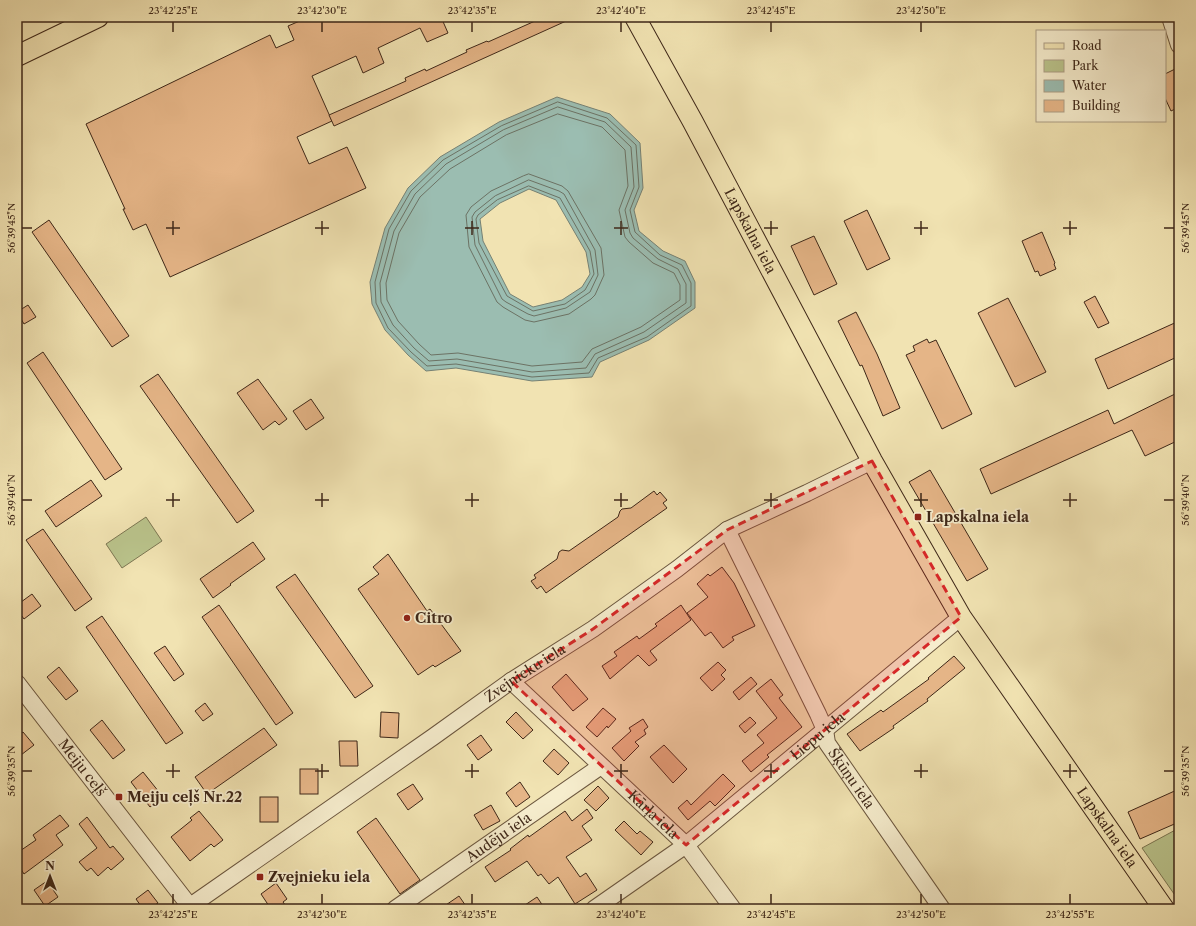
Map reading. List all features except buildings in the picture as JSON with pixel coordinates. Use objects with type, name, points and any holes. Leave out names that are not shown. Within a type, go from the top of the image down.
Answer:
[{"type":"main road","points":[[17,56],[98,17]]},
{"type":"main road","name":"Lapskalna iela","points":[[635,17],[693,122],[872,460],[961,617],[1164,909]]},
{"type":"street","points":[[1170,17],[1179,45]]},
{"type":"street","name":"Zvejnieku iela","points":[[189,908],[511,681],[593,629],[677,569],[727,530],[807,493],[872,460]]},
{"type":"street","name":"Šķūņu iela","points":[[727,530],[825,730],[827,743],[942,909]]},
{"type":"street","name":"Liepu iela","points":[[594,909],[686,845],[961,617]]},
{"type":"street","name":"Kārļa iela","points":[[511,681],[686,845],[733,909]]},
{"type":"street","name":"Meiju ceļš","points":[[17,683],[189,908]]},
{"type":"street","name":"Audēju iela","points":[[395,909],[601,766]]},
{"type":"highlighted area","points":[[872,461],[961,617],[686,845],[511,681],[593,629],[727,530]]},
{"type":"green space","points":[[146,517],[162,541],[122,568],[106,544]]},
{"type":"green space","points":[[1179,828],[1179,901],[1142,848]]},
{"type":"water","points":[[557,97],[610,114],[640,143],[643,188],[634,210],[639,231],[663,251],[685,261],[695,282],[695,308],[649,340],[600,362],[592,377],[532,381],[456,368],[426,371],[408,355],[385,330],[372,304],[370,282],[385,228],[408,188],[440,157],[499,122]],"holes":[[[529,189],[556,200],[586,252],[590,274],[582,287],[562,300],[533,307],[510,294],[483,241],[480,219],[500,203]]]},
{"type":"place","name":"Lapskalna iela","points":[[918,517]]},
{"type":"place","name":"Citro","points":[[407,618]]},
{"type":"place","name":"Meiju ceļš Nr.22","points":[[119,797]]},
{"type":"place","name":"Zvejnieku iela","points":[[260,877]]}]
